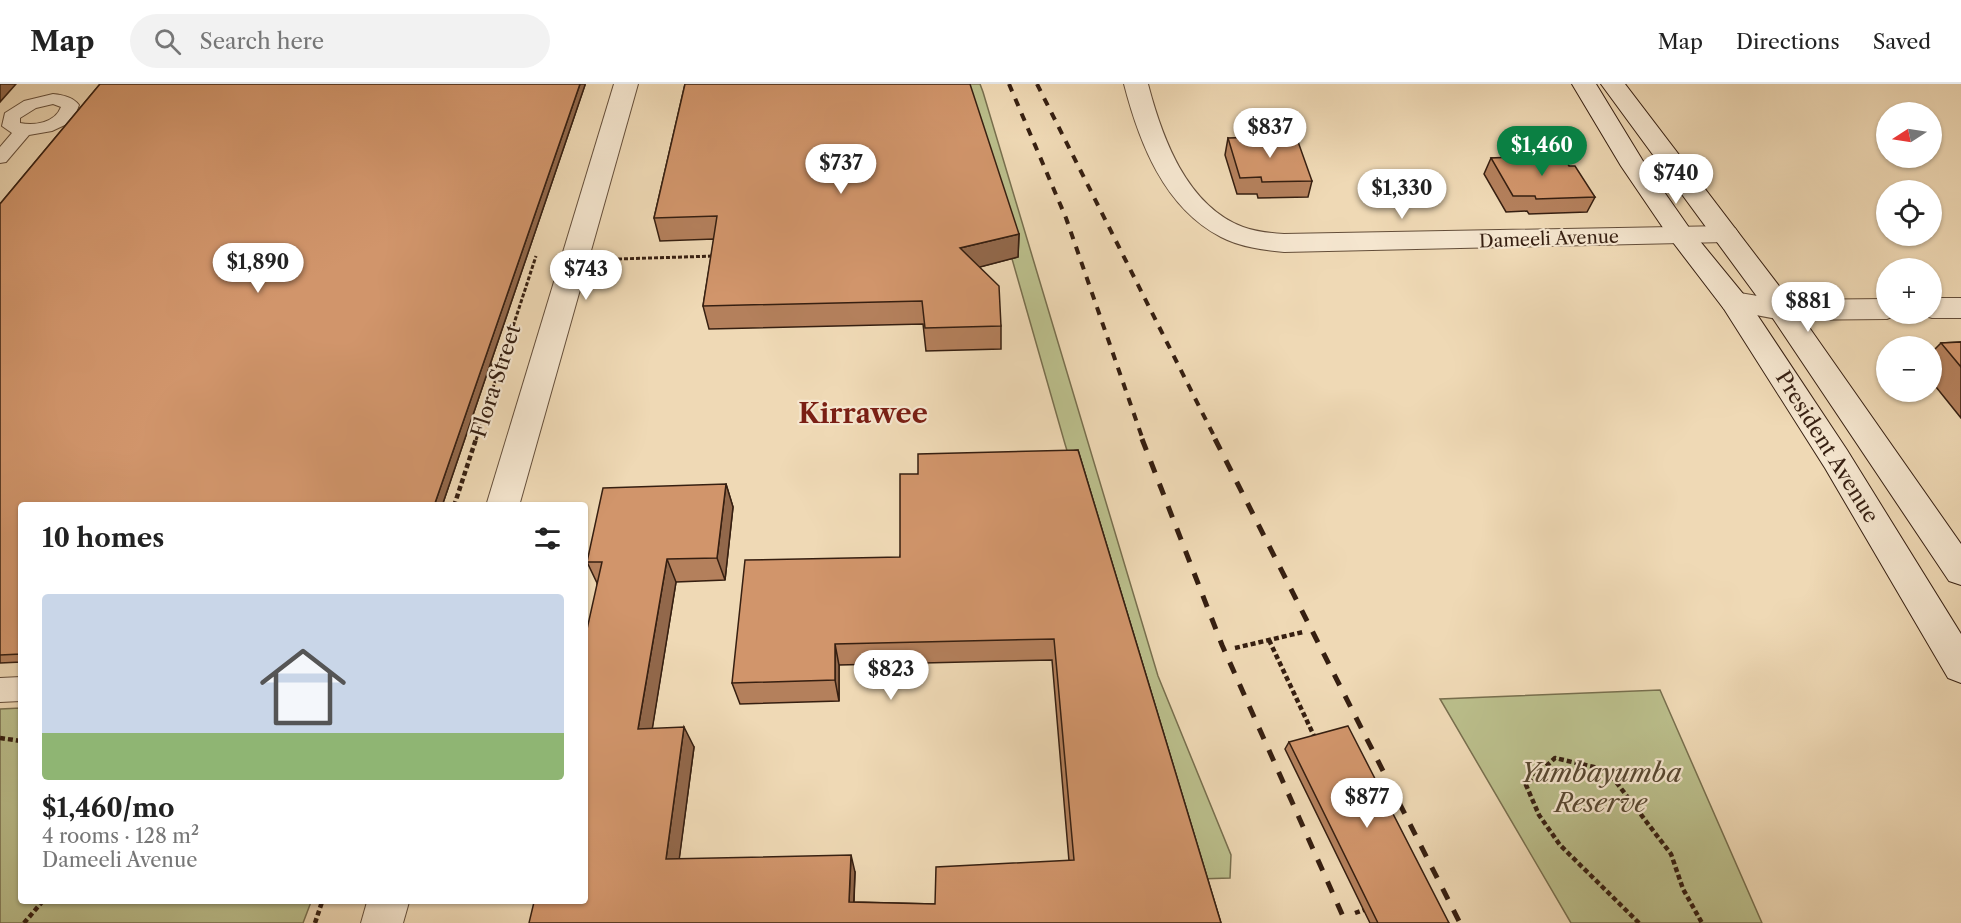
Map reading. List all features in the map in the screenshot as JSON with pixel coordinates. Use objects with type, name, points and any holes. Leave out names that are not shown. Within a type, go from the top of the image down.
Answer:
[{"type":"street","name":"Flora Street","points":[[503,502],[626,84]]},
{"type":"street","name":"Dameeli Avenue","points":[[1136,84],[1160,153],[1182,192],[1213,220],[1237,234],[1256,240],[1284,243],[1466,241],[1726,234]]},
{"type":"street","name":"President Avenue","points":[[1584,84],[1634,166],[1681,235],[1734,302],[1836,459],[1961,667]]},
{"type":"street","name":"President Avenue","points":[[1613,84],[1782,310],[1961,571]]},
{"type":"street","points":[[1734,302],[1782,310],[1876,309]]},
{"type":"street","points":[[1942,308],[1961,308]]},
{"type":"street","points":[[382,923],[387,904]]},
{"type":"lane","points":[[0,158],[24,130]]},
{"type":"lane","points":[[0,690],[18,689]]},
{"type":"path","name":"Flora Street","points":[[455,502],[537,252]]},
{"type":"path","points":[[618,259],[720,256]]},
{"type":"path","points":[[489,365],[501,364]]},
{"type":"path","points":[[1235,648],[1303,632]]},
{"type":"path","points":[[1269,640],[1318,745]]},
{"type":"path","points":[[0,738],[18,741]]},
{"type":"path","points":[[1639,923],[1560,845],[1539,815],[1526,785],[1555,758],[1594,766],[1610,774],[1671,854],[1683,889],[1702,923]]},
{"type":"path","points":[[24,923],[40,904]]},
{"type":"path","points":[[315,923],[321,904]]},
{"type":"path","points":[[1355,913],[1376,906]]},
{"type":"path","points":[[1368,908],[1371,916]]},
{"type":"green space","points":[[962,84],[980,84],[983,92],[1158,676],[1231,855],[1230,878],[1198,879],[1065,444]]},
{"type":"green space","name":"Yumbayumba Reserve","points":[[1660,690],[1762,923],[1571,923],[1440,699]]},
{"type":"green space","points":[[18,708],[18,904],[310,904],[303,923],[0,923],[0,709]]},
{"type":"building","points":[[100,84],[580,84],[435,502],[18,502],[18,654],[0,655],[0,204]]},
{"type":"building","points":[[685,84],[970,84],[1019,234],[960,248],[999,286],[1001,326],[925,328],[922,301],[703,306],[717,216],[654,218]]},
{"type":"building","points":[[1296,136],[1312,181],[1262,182],[1261,177],[1240,178],[1228,138]]},
{"type":"building","points":[[1562,155],[1569,166],[1575,166],[1595,197],[1536,199],[1535,196],[1513,196],[1491,158]]},
{"type":"building","points":[[1961,342],[1961,367],[1942,344]]},
{"type":"building","points":[[1078,450],[1221,923],[529,923],[534,904],[588,904],[588,625],[602,562],[588,562],[588,557],[603,488],[726,484],[717,558],[667,559],[638,729],[684,727],[666,859],[851,855],[849,902],[935,904],[936,867],[1074,860],[1054,639],[835,644],[835,680],[732,683],[745,560],[900,557],[900,474],[918,474],[918,454]]},
{"type":"building","points":[[1348,726],[1449,923],[1378,923],[1289,742]]},
{"type":"railway","points":[[1009,84],[1066,218],[1143,440]]},
{"type":"railway","points":[[1037,84],[1216,440]]},
{"type":"railway","points":[[1142,439],[1222,645],[1346,923]]},
{"type":"railway","points":[[1215,439],[1460,923]]},
{"type":"district","name":"Kirrawee","points":[[863,414]]}]
